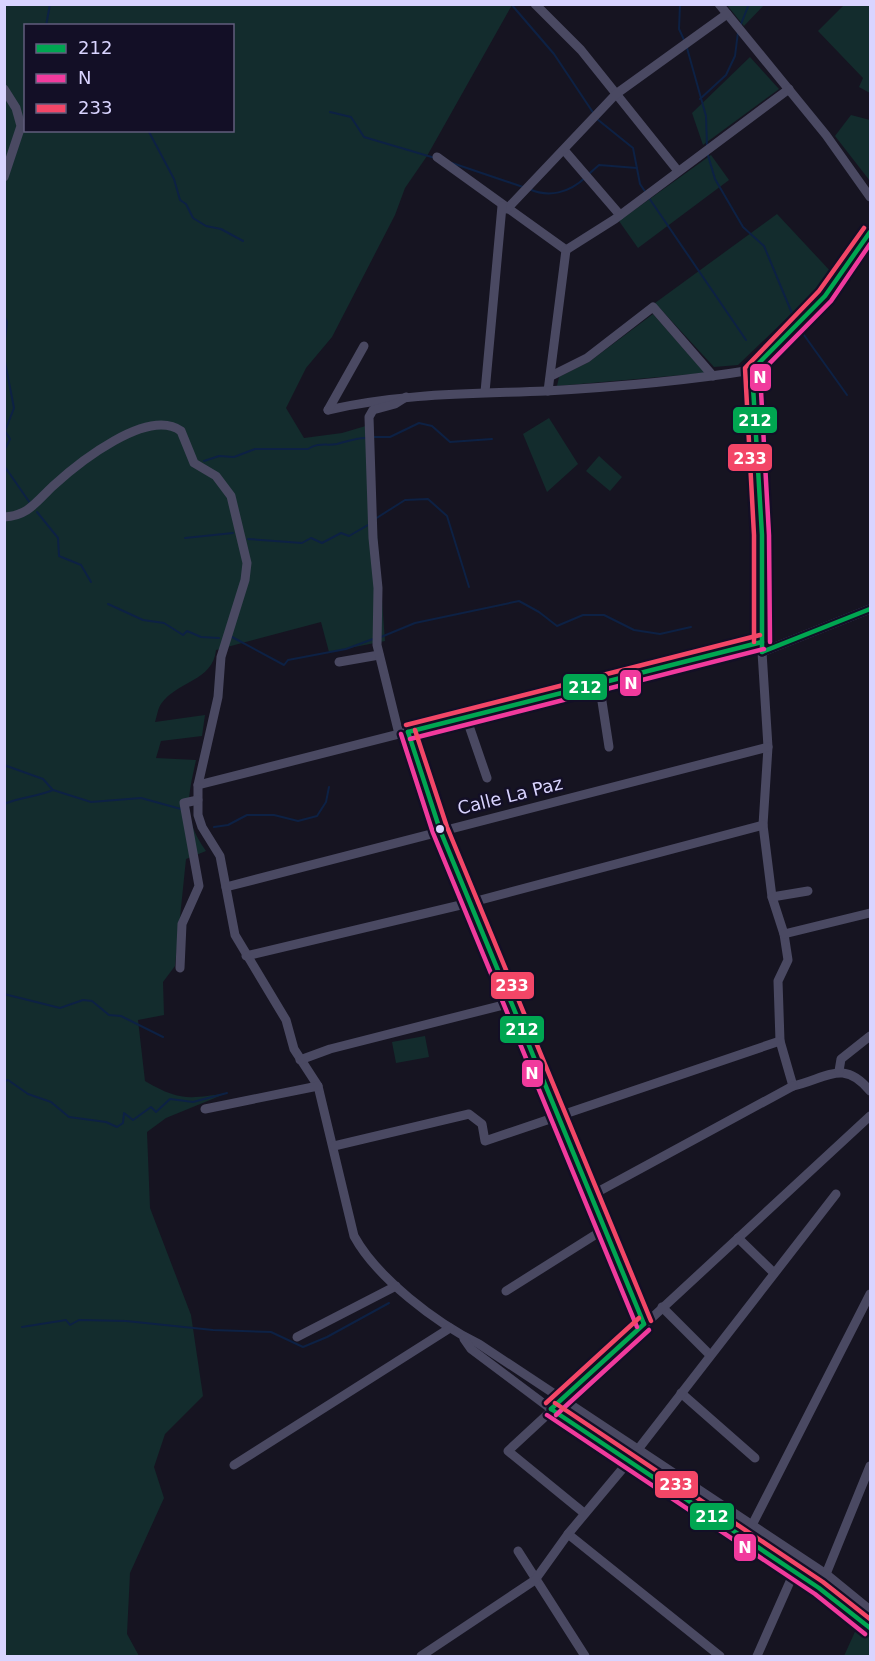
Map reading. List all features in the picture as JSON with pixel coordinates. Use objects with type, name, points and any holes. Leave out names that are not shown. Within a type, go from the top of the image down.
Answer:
[{"type":"street","points":[[535,4],[581,50],[678,171]]},
{"type":"street","points":[[718,4],[789,89],[870,197]]},
{"type":"street","points":[[485,392],[504,207],[564,150],[616,94],[701,36],[727,14]]},
{"type":"street","points":[[4,88],[16,108],[21,126],[4,177]]},
{"type":"street","points":[[566,250],[620,215],[789,89]]},
{"type":"street","points":[[564,150],[620,215]]},
{"type":"street","points":[[437,157],[566,250]]},
{"type":"street","points":[[364,346],[328,410],[375,399],[548,390],[713,376],[752,370],[825,296],[870,232]]},
{"type":"street","points":[[548,390],[552,376],[566,250]]},
{"type":"street","points":[[552,376],[587,358],[653,307],[713,376]]},
{"type":"street","points":[[752,370],[762,535],[762,647],[768,747],[763,825],[772,897],[784,933],[788,960],[778,981],[780,1041],[793,1086]]},
{"type":"street","points":[[408,396],[395,404],[373,410],[369,417],[373,538],[378,588],[379,655],[403,733],[440,830],[644,1324]]},
{"type":"street","points":[[4,517],[18,516],[32,508],[76,468],[134,430],[159,424],[178,428],[184,435],[194,463],[224,484],[237,516],[247,563],[246,580],[221,657],[218,697],[209,745],[198,785],[202,827],[220,856],[235,935],[286,1020],[300,1060],[318,1086],[354,1236],[365,1255],[396,1286],[450,1328],[479,1344],[801,1557],[870,1610]]},
{"type":"street","points":[[198,785],[599,682],[762,647],[870,609]]},
{"type":"street","points":[[339,662],[379,655]]},
{"type":"street","points":[[599,682],[609,747]]},
{"type":"street","points":[[466,717],[487,778]]},
{"type":"street","name":"Calle La Paz","points":[[225,887],[768,747]]},
{"type":"street","points":[[180,968],[182,924],[200,886],[184,803],[198,800]]},
{"type":"street","points":[[246,956],[469,903],[763,825]]},
{"type":"street","points":[[772,897],[808,891]]},
{"type":"street","points":[[784,933],[870,914]]},
{"type":"street","points":[[300,1060],[330,1049],[511,1003]]},
{"type":"street","points":[[839,1071],[841,1059],[870,1036]]},
{"type":"street","points":[[334,1146],[469,1114],[482,1124],[485,1141],[780,1041]]},
{"type":"street","points":[[592,1195],[793,1086],[839,1071],[856,1076],[870,1091]]},
{"type":"street","points":[[205,1109],[318,1086]]},
{"type":"street","points":[[584,1513],[508,1451],[870,1116]]},
{"type":"street","points":[[421,1656],[535,1580],[584,1513],[629,1461],[636,1449],[836,1194]]},
{"type":"street","points":[[506,1291],[606,1228]]},
{"type":"street","points":[[738,1238],[774,1273]]},
{"type":"street","points":[[297,1336],[396,1286]]},
{"type":"street","points":[[745,1538],[870,1294]]},
{"type":"street","points":[[663,1307],[710,1355]]},
{"type":"street","points":[[234,1465],[450,1328]]},
{"type":"street","points":[[460,1335],[471,1348],[551,1409],[795,1571],[870,1628]]},
{"type":"street","points":[[681,1393],[755,1458]]},
{"type":"street","points":[[826,1574],[870,1466]]},
{"type":"street","points":[[568,1534],[720,1656]]},
{"type":"street","points":[[518,1551],[585,1656]]},
{"type":"street","points":[[757,1656],[801,1557]]},
{"type":"green space","points":[[5,5],[512,5],[427,156],[405,188],[395,215],[332,337],[306,368],[286,408],[304,438],[342,433],[369,425],[385,641],[329,652],[321,622],[216,650],[213,660],[201,675],[176,690],[161,704],[155,722],[205,715],[202,736],[161,741],[156,758],[196,760],[189,796],[190,817],[198,839],[206,851],[186,859],[175,966],[163,982],[164,1015],[138,1020],[145,1081],[167,1092],[185,1097],[227,1093],[166,1118],[147,1132],[150,1208],[191,1315],[203,1396],[165,1434],[154,1467],[164,1498],[130,1573],[127,1634],[139,1656],[5,1656]]},
{"type":"green space","points":[[727,5],[764,5],[744,26]]},
{"type":"green space","points":[[844,5],[870,5],[870,93],[859,87],[863,78],[818,31]]},
{"type":"green space","points":[[750,57],[779,89],[703,145],[692,113]]},
{"type":"green space","points":[[851,115],[870,120],[870,181],[835,136]]},
{"type":"green space","points":[[711,155],[729,180],[638,248],[619,221]]},
{"type":"green space","points":[[777,214],[833,274],[738,365],[714,367],[655,303]]},
{"type":"green space","points":[[653,314],[705,373],[557,386],[559,377],[589,362]]},
{"type":"green space","points":[[549,418],[578,464],[547,492],[523,434]]},
{"type":"green space","points":[[599,456],[622,477],[610,491],[586,471]]},
{"type":"green space","points":[[425,1036],[429,1057],[396,1063],[392,1042]]},
{"type":"green space","points":[[858,1625],[870,1635],[870,1656],[844,1656]]},
{"type":"waterway","points":[[46,24],[50,4]]},
{"type":"waterway","points":[[511,4],[554,54],[594,114]]},
{"type":"waterway","points":[[680,4],[679,29],[685,42]]},
{"type":"waterway","points":[[741,24],[749,4]]},
{"type":"waterway","points":[[700,99],[726,75],[735,56],[738,32]]},
{"type":"waterway","points":[[687,48],[706,116],[707,147]]},
{"type":"waterway","points":[[330,112],[351,117],[364,137],[435,158]]},
{"type":"waterway","points":[[597,119],[633,148],[640,184],[646,193]]},
{"type":"waterway","points":[[149,132],[174,179],[180,200],[186,204],[193,218],[206,226],[221,229],[243,241]]},
{"type":"waterway","points":[[707,152],[715,179],[743,227],[764,246],[796,323]]},
{"type":"waterway","points":[[452,163],[523,187]]},
{"type":"waterway","points":[[590,173],[599,165],[637,168]]},
{"type":"waterway","points":[[529,189],[544,193],[559,192],[573,187],[586,177]]},
{"type":"waterway","points":[[649,198],[746,340]]},
{"type":"waterway","points":[[4,316],[7,322],[4,349]]},
{"type":"waterway","points":[[799,328],[847,395]]},
{"type":"waterway","points":[[4,357],[14,408],[5,431],[10,439],[4,451]]},
{"type":"waterway","points":[[371,437],[390,437],[419,423],[432,426],[450,442],[492,439]]},
{"type":"waterway","points":[[204,461],[219,456],[234,457],[255,449],[308,449],[319,445],[366,438]]},
{"type":"waterway","points":[[5,467],[30,503]]},
{"type":"waterway","points":[[375,519],[405,500],[428,499],[447,516],[469,587]]},
{"type":"waterway","points":[[37,512],[58,538],[59,556],[81,565],[91,582]]},
{"type":"waterway","points":[[248,539],[302,543],[311,538],[322,543],[341,533],[349,536],[368,525]]},
{"type":"waterway","points":[[185,538],[233,533]]},
{"type":"waterway","points":[[381,637],[415,623],[519,601],[539,612],[557,626],[583,615],[604,615],[634,630],[660,634],[691,627]]},
{"type":"waterway","points":[[108,604],[143,620],[164,623],[183,635],[187,631],[201,637],[219,638]]},
{"type":"waterway","points":[[232,637],[284,665],[288,660],[346,649],[373,639]]},
{"type":"waterway","points":[[4,765],[43,779],[52,789]]},
{"type":"waterway","points":[[214,827],[228,825],[247,815],[274,815],[298,821],[317,816],[326,802],[329,787]]},
{"type":"waterway","points":[[4,804],[53,790],[91,802],[141,798],[181,809]]},
{"type":"waterway","points":[[4,994],[60,1008],[83,1000],[92,1001],[109,1015],[121,1016],[163,1037]]},
{"type":"waterway","points":[[4,1081],[8,1080],[28,1094],[51,1102],[69,1117],[106,1122],[117,1127],[123,1123],[124,1113],[133,1120],[151,1107],[156,1112],[170,1099],[193,1102],[227,1093]]},
{"type":"waterway","points":[[22,1327],[66,1320],[70,1325],[79,1320],[126,1321],[213,1330],[271,1332],[303,1347],[327,1337],[389,1303]]},
{"type":"transit line","name":"233","points":[[754,642],[754,535],[745,368],[819,291],[864,228]]},
{"type":"transit line","name":"212","points":[[762,652],[762,535],[752,370],[825,296],[870,232]]},
{"type":"transit line","name":"N","points":[[770,642],[769,535],[760,373],[831,301],[870,244]]},
{"type":"transit line","name":"212","points":[[762,652],[870,609]]},
{"type":"transit line","name":"233","points":[[406,725],[760,635]]},
{"type":"transit line","name":"212","points":[[408,732],[762,642]]},
{"type":"transit line","name":"N","points":[[410,739],[764,649]]},
{"type":"transit line","name":"233","points":[[415,730],[447,827],[651,1321]]},
{"type":"transit line","name":"212","points":[[408,732],[440,830],[644,1324]]},
{"type":"transit line","name":"N","points":[[401,734],[433,833],[637,1327]]},
{"type":"transit line","name":"233","points":[[546,1403],[639,1318]]},
{"type":"transit line","name":"212","points":[[551,1409],[644,1324]]},
{"type":"transit line","name":"N","points":[[556,1415],[649,1330]]},
{"type":"transit line","name":"233","points":[[555,1403],[823,1582],[870,1619]]},
{"type":"transit line","name":"212","points":[[551,1409],[819,1588],[870,1628]]},
{"type":"transit line","name":"N","points":[[547,1415],[815,1594],[865,1634]]}]
